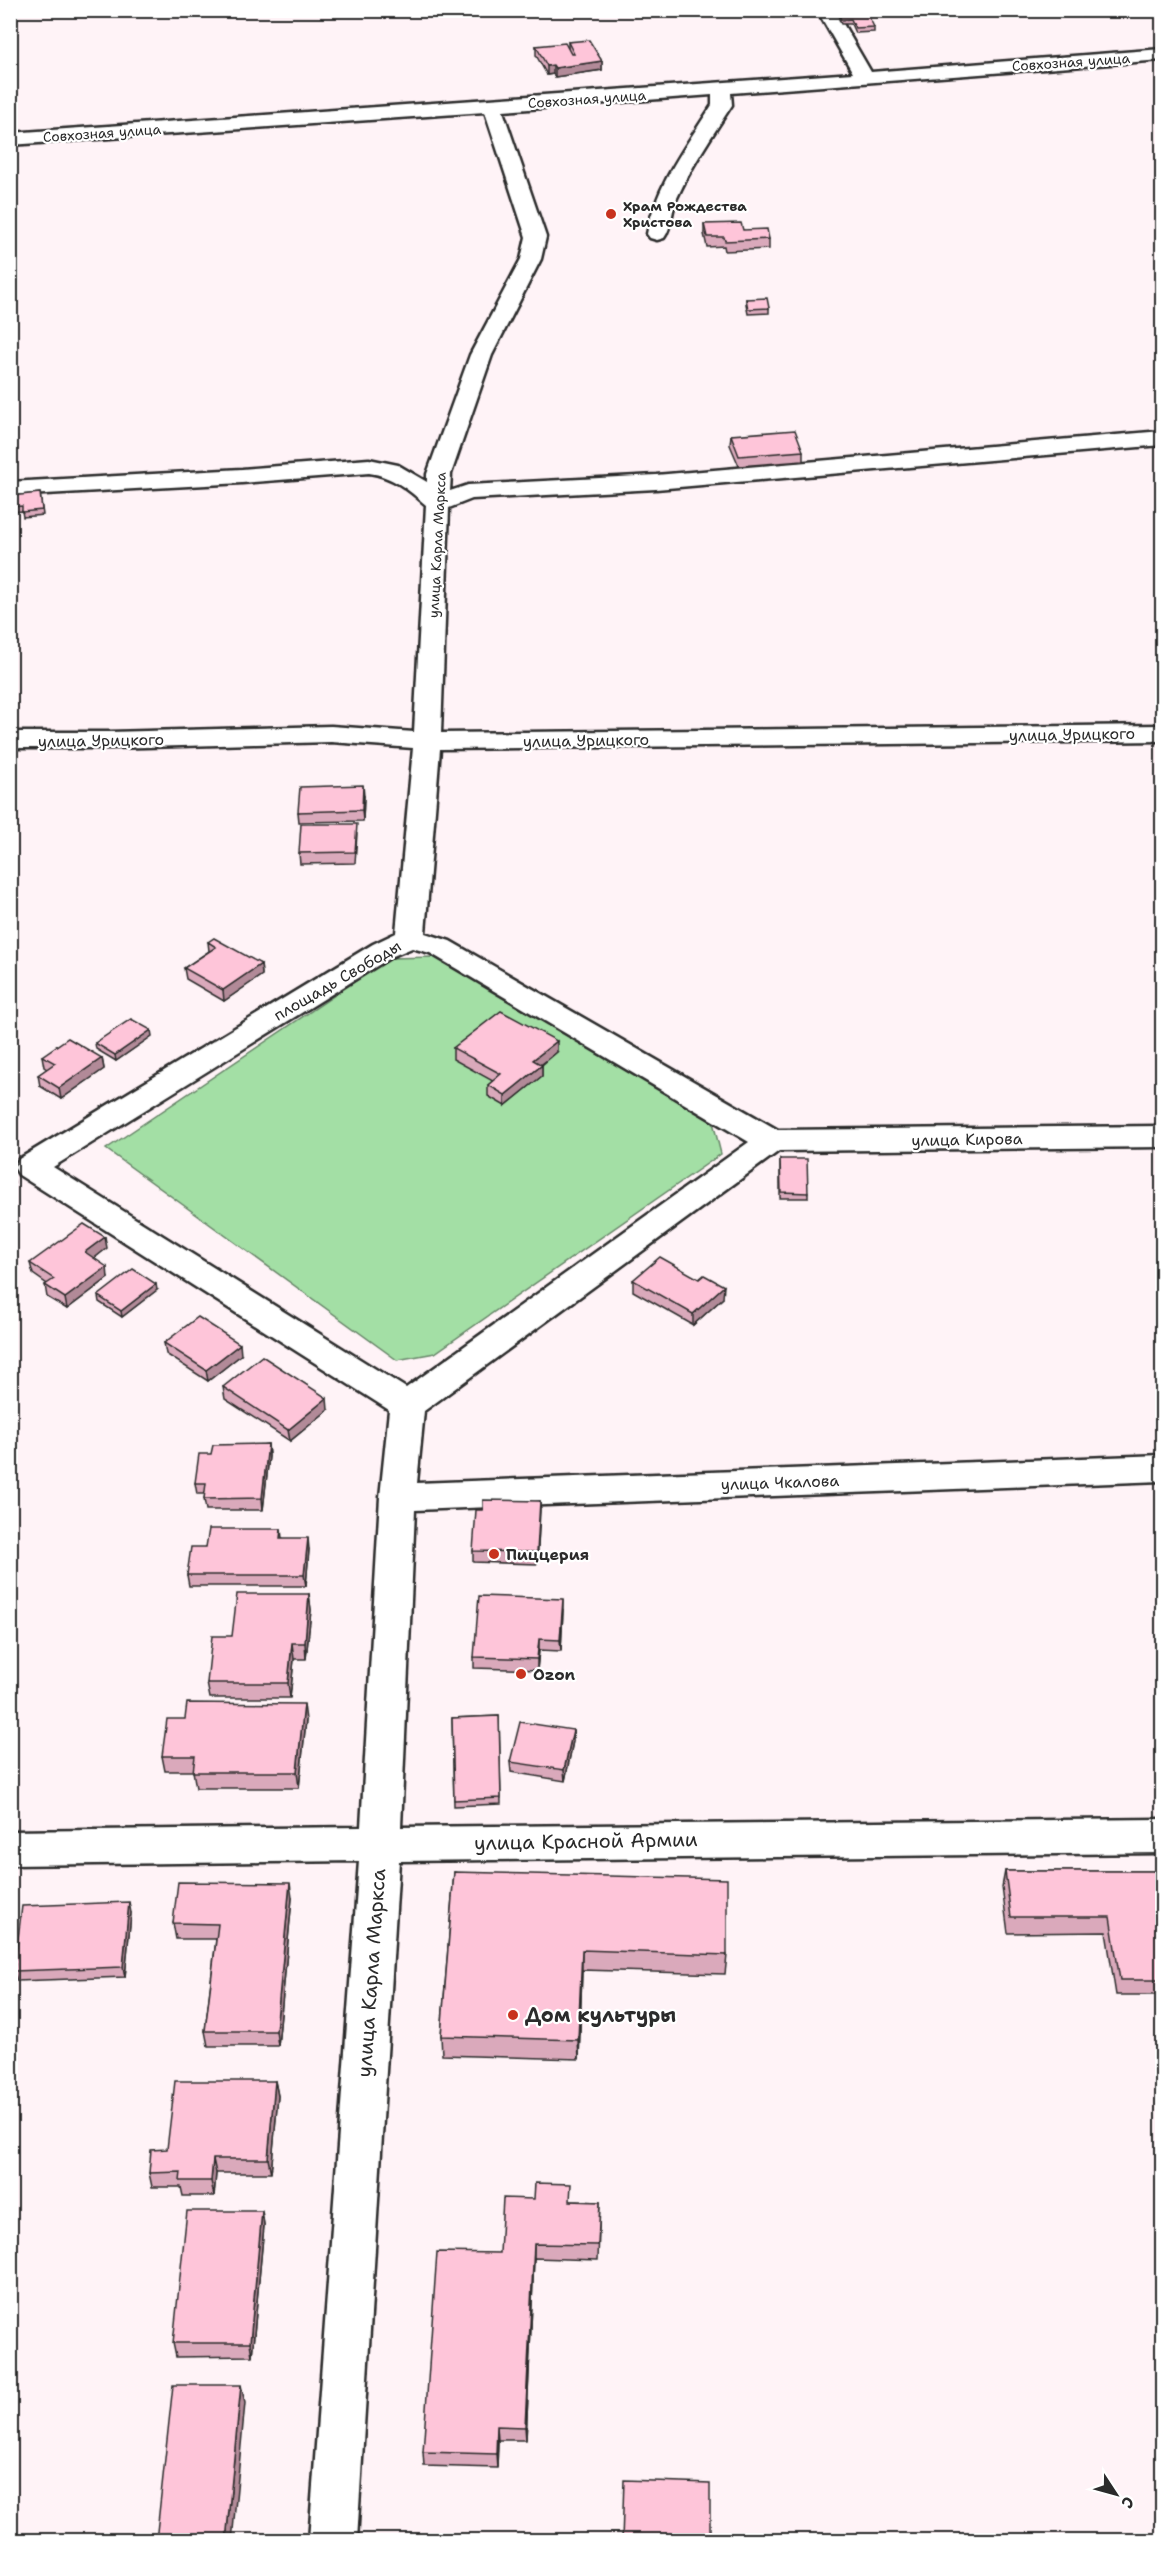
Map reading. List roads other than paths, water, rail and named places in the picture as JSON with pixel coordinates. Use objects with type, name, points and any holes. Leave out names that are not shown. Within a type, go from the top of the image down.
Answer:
[{"type":"street","points":[[826,10],[865,78]]},
{"type":"street","name":"Совхозная улица","points":[[10,139],[492,106],[1162,55]]},
{"type":"street","points":[[657,234],[662,208],[679,172],[722,105],[721,88]]},
{"type":"street","name":"улица Карла Маркса","points":[[410,938],[427,741],[439,474],[481,355],[531,260],[536,237],[492,106]]},
{"type":"street","points":[[10,489],[242,477],[369,466],[401,473],[413,480],[438,504],[468,492],[656,482],[1162,438]]},
{"type":"street","name":"улица Урицкого","points":[[10,740],[110,740],[331,734],[427,741],[1162,733]]},
{"type":"street","name":"площадь Свободы","points":[[407,1405],[20,1167],[362,962],[410,938],[440,947],[772,1141]]},
{"type":"street","name":"улица Кирова","points":[[772,1141],[1162,1137]]},
{"type":"street","points":[[407,1405],[772,1141]]},
{"type":"street","name":"улица Карла Маркса","points":[[333,2541],[380,1843],[398,1497],[407,1405]]},
{"type":"street","name":"улица Чкалова","points":[[398,1497],[1162,1468]]},
{"type":"street","name":"улица Красной Армии","points":[[10,1848],[1162,1836]]},
{"type":"place","name":"Храм Рождества Христова","points":[[611,214]]},
{"type":"place","name":"Пиццерия","points":[[494,1554]]},
{"type":"place","name":"Ozon","points":[[521,1674]]},
{"type":"place","name":"Дом культуры","points":[[513,2015]]}]
